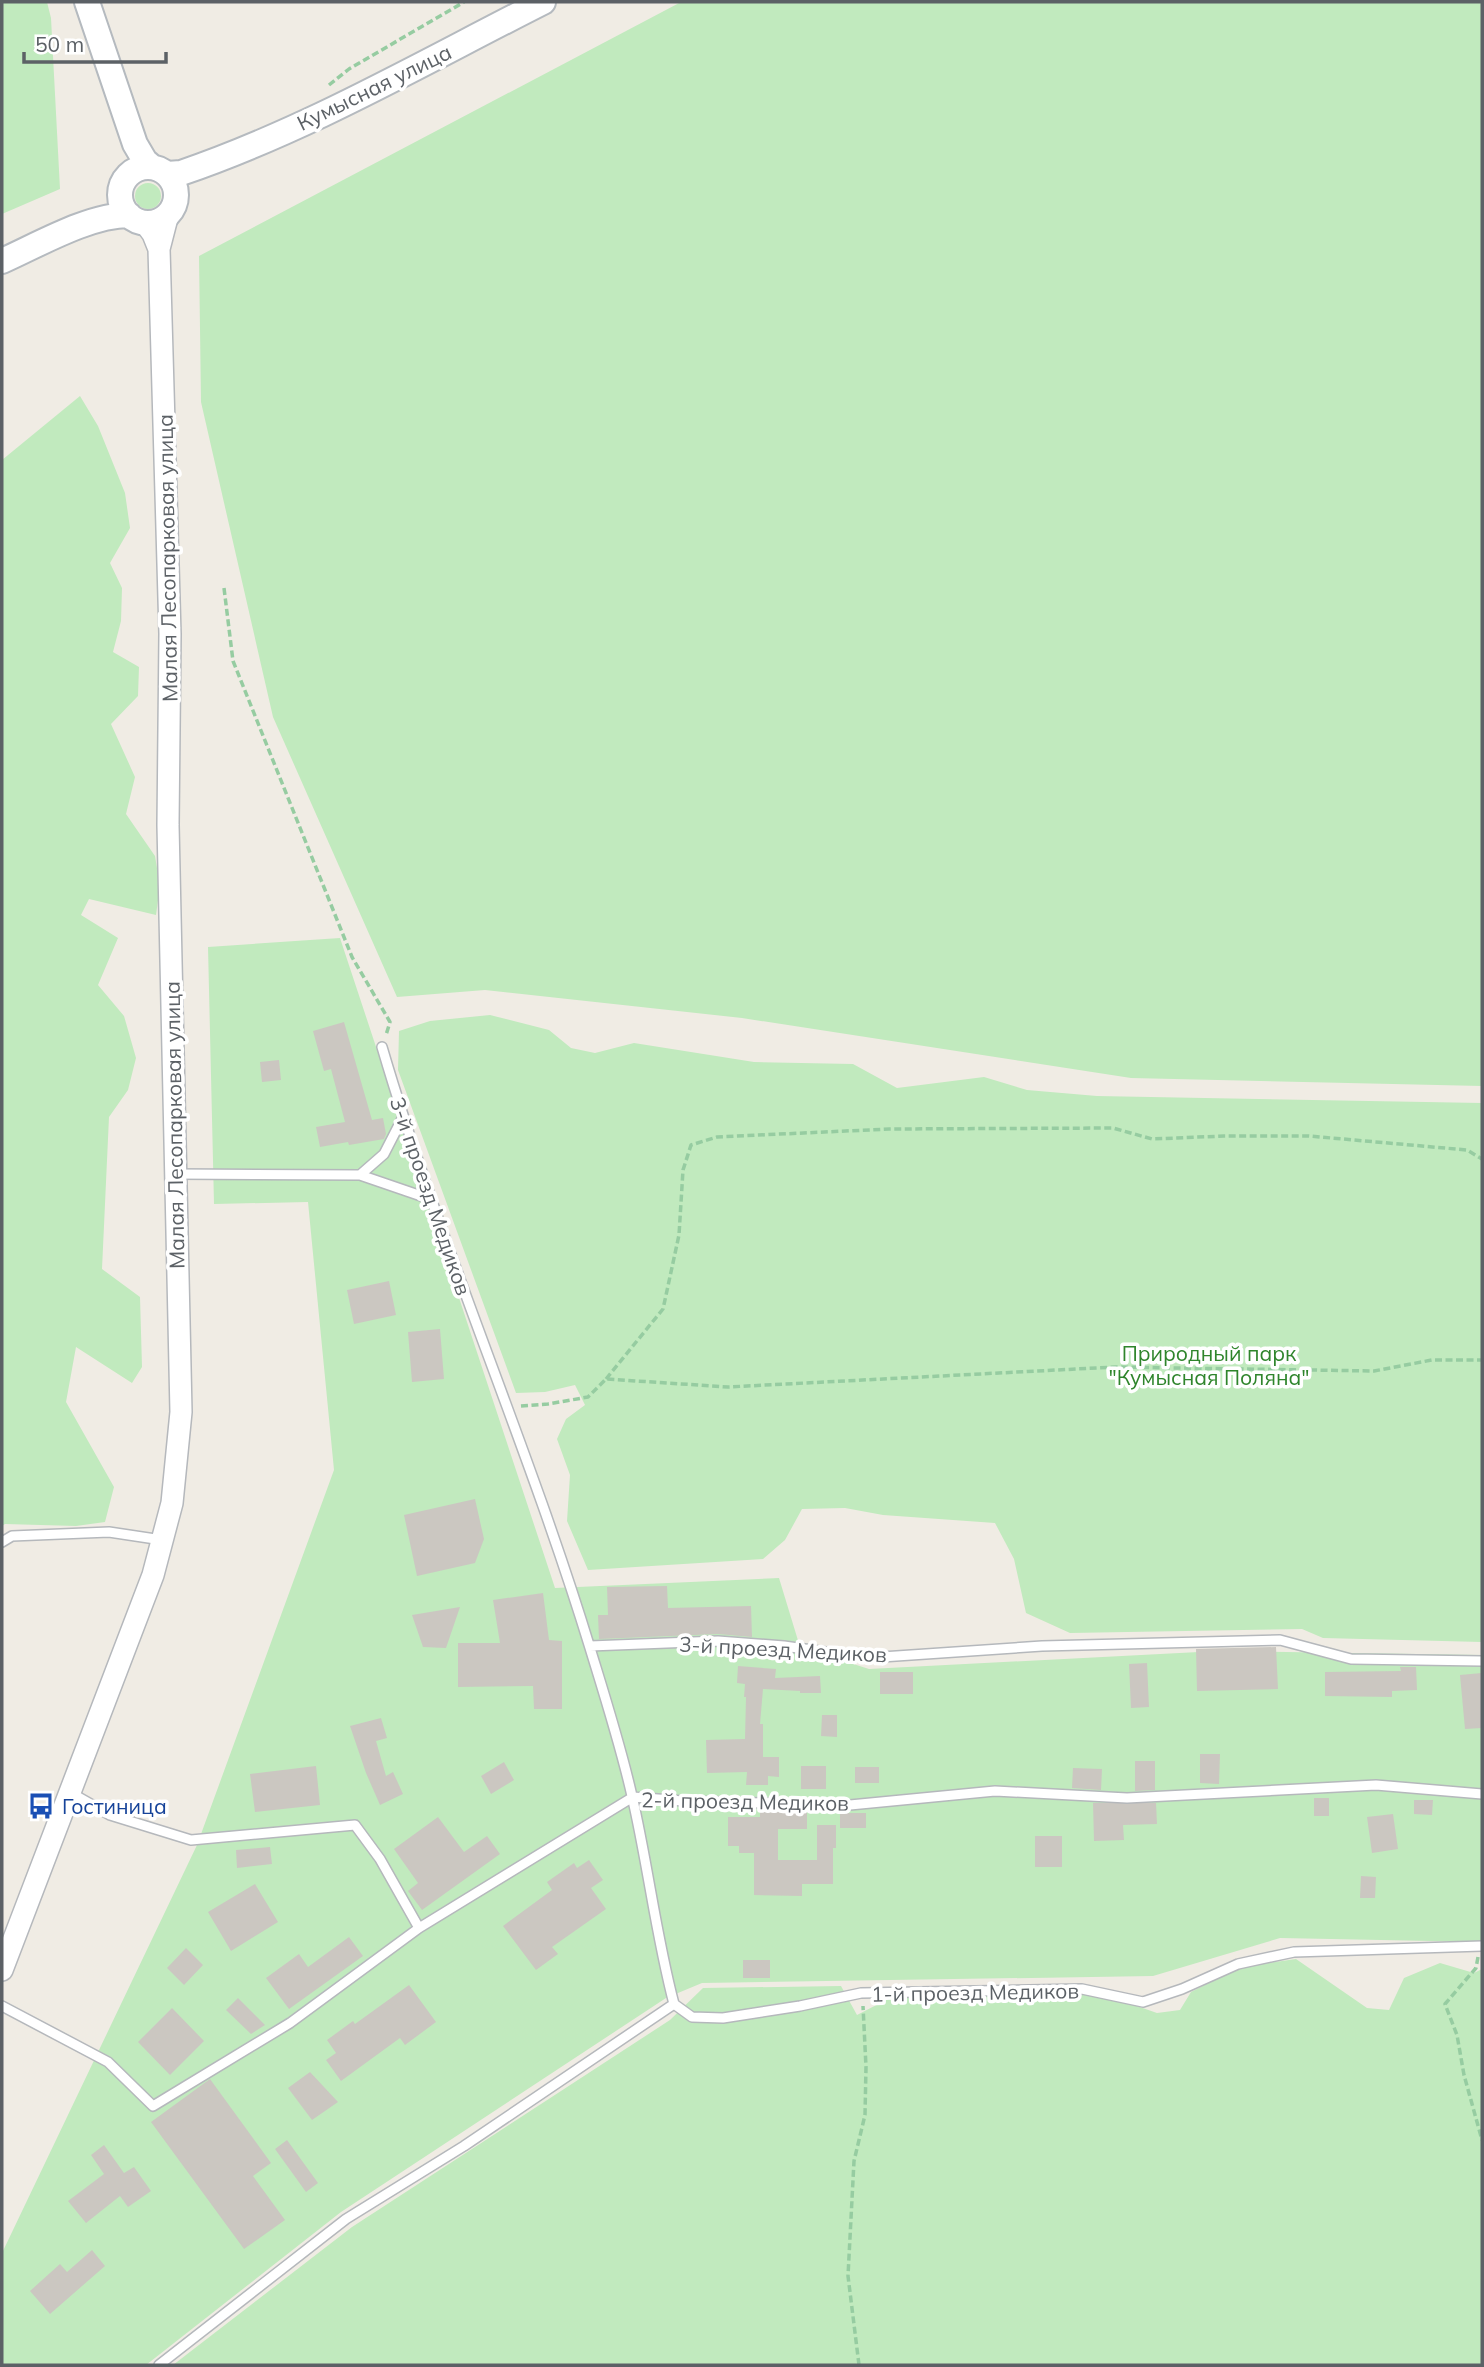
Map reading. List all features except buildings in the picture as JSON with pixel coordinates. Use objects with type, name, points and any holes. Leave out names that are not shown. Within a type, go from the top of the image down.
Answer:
[{"type":"main road","points":[[2,261],[96,219],[114,215],[153,222],[169,214],[176,199],[157,175],[137,161],[135,144],[87,2]]},
{"type":"main road","name":"Кумысная улица","points":[[157,175],[202,166],[257,144],[543,2]]},
{"type":"main road","points":[[96,219],[111,206],[128,175],[157,175]]},
{"type":"main road","points":[[120,191],[121,200],[137,219]]},
{"type":"street","name":"Малая Лесопарковая улица","points":[[2,1970],[153,1575],[172,1503],[181,1412],[168,825],[169,620],[159,249],[169,214]]},
{"type":"street","name":"Малая Лесопарковая улица","points":[[137,219],[153,234],[159,249]]},
{"type":"lane","name":"3-й проезд Медиков","points":[[383,1047],[430,1199],[508,1407],[590,1646],[719,1641],[784,1646],[867,1658],[1042,1646],[1280,1640],[1351,1658],[1482,1661]]},
{"type":"lane","points":[[359,1175],[384,1154],[403,1117]]},
{"type":"lane","points":[[175,1174],[359,1175],[430,1199]]},
{"type":"lane","points":[[2,1542],[12,1536],[109,1532],[162,1540]]},
{"type":"lane","points":[[159,2365],[346,2219],[464,2146],[674,2004],[652,1908],[633,1797],[590,1646]]},
{"type":"lane","name":"2-й проезд Медиков","points":[[2,2006],[108,2062],[153,2106],[290,2023],[419,1928],[633,1797],[683,1801],[850,1805],[995,1791],[1127,1798],[1376,1785],[1482,1794]]},
{"type":"lane","points":[[71,1793],[110,1815],[191,1840],[355,1825],[380,1859],[419,1928]]},
{"type":"lane","name":"1-й проезд Медиков","points":[[674,2004],[692,2017],[723,2018],[862,1993],[1082,1989],[1143,2002],[1182,1989],[1238,1964],[1294,1952],[1481,1946]]},
{"type":"path","points":[[328,86],[349,69],[464,2]]},
{"type":"path","points":[[224,588],[233,661],[352,957],[390,1022],[383,1047]]},
{"type":"path","points":[[508,1407],[548,1404],[588,1396],[606,1379],[663,1309],[678,1235],[683,1170],[691,1145],[717,1137],[889,1129],[1113,1128],[1152,1139],[1309,1136],[1467,1150],[1482,1159]]},
{"type":"path","points":[[606,1379],[728,1387],[1115,1367],[1374,1371],[1432,1360],[1482,1360]]},
{"type":"path","points":[[1481,1946],[1476,1968],[1445,2004],[1457,2035],[1464,2075],[1482,2140]]},
{"type":"path","points":[[859,2365],[848,2276],[854,2161],[865,2115],[866,2067],[862,1993]]},
{"type":"green space","points":[[2,2],[47,2],[51,18],[60,189],[2,214]]},
{"type":"green space","points":[[681,2],[1482,2],[1482,1086],[1131,1078],[742,1018],[485,990],[397,997],[273,717],[201,402],[199,256]]},
{"type":"green space","points":[[148,183],[157,187],[161,196],[157,205],[148,209],[139,205],[135,196],[139,187]]},
{"type":"green space","points":[[80,396],[98,426],[125,493],[130,528],[110,563],[122,588],[121,621],[113,652],[139,667],[138,696],[111,724],[135,777],[126,814],[155,856],[160,886],[156,915],[89,899],[81,915],[118,938],[98,985],[124,1016],[136,1058],[128,1090],[109,1117],[102,1269],[140,1297],[142,1367],[132,1383],[76,1347],[66,1402],[114,1487],[105,1522],[76,1526],[2,1526],[2,460]]},
{"type":"green space","points":[[340,938],[555,1588],[779,1578],[800,1647],[869,1669],[1218,1651],[1482,1655],[1482,1942],[1280,1938],[1153,1976],[702,1983],[666,1998],[341,2212],[146,2365],[2,2365],[2,2253],[197,1845],[334,1470],[308,1202],[214,1204],[208,947]]},
{"type":"green space","name":"Природный парк \"Кумысная Поляна\"","points":[[490,1015],[549,1030],[571,1048],[595,1053],[634,1043],[754,1062],[853,1064],[897,1088],[984,1077],[1027,1090],[1097,1096],[1482,1103],[1482,1642],[1323,1638],[1302,1629],[1070,1633],[1026,1613],[1014,1559],[995,1523],[883,1515],[845,1508],[802,1509],[785,1540],[763,1559],[588,1570],[567,1521],[570,1475],[557,1439],[566,1419],[585,1405],[575,1385],[545,1392],[516,1393],[398,1070],[399,1031],[430,1021]]},
{"type":"green space","points":[[1296,1959],[1367,2008],[1389,2010],[1404,1978],[1440,1963],[1474,1973],[1482,1969],[1482,2365],[173,2365],[352,2227],[670,2020],[703,1988],[841,1986],[857,2015],[892,1997],[1082,1994],[1131,2004],[1157,2013],[1180,2010],[1191,1992],[1240,1967]]},
{"type":"place","name":"Гостиница","points":[[41,1806]]}]
